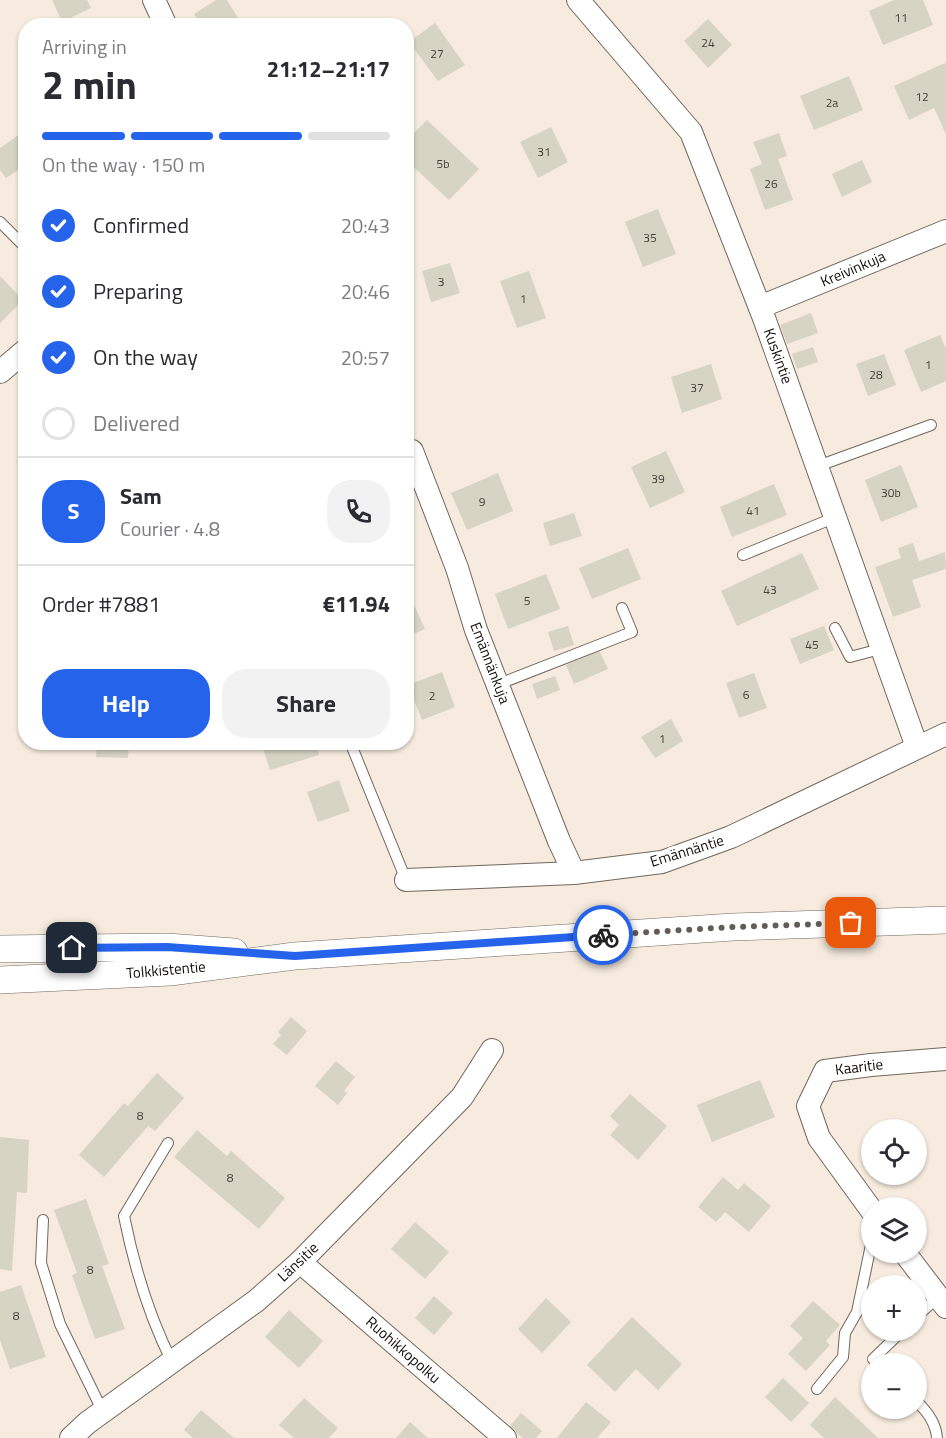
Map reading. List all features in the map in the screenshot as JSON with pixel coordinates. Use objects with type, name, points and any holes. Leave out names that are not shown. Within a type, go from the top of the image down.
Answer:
[{"type":"street","points":[[154,0],[162,18]]},
{"type":"street","name":"Kuskintie","points":[[578,0],[691,132],[760,308],[837,517],[917,747]]},
{"type":"street","name":"Kreivinkuja","points":[[760,308],[946,231]]},
{"type":"street","points":[[0,372],[18,357]]},
{"type":"street","name":"Emännänkuja","points":[[414,456],[457,568],[476,630],[559,841],[574,873]]},
{"type":"street","name":"Emännäntie","points":[[406,880],[574,873],[662,861],[731,837],[946,734]]},
{"type":"street","name":"Tolkkistentie","points":[[0,980],[170,972],[295,956],[733,927],[946,920]]},
{"type":"street","name":"Tolkkistentie","points":[[0,949],[167,947],[295,956]]},
{"type":"street","name":"Länsitie","points":[[71,1438],[103,1412],[256,1301],[300,1262],[462,1097],[492,1050]]},
{"type":"street","name":"Kaaritie","points":[[862,1197],[819,1138],[808,1106],[825,1071],[946,1059]]},
{"type":"street","name":"Ruohikkopolku","points":[[300,1262],[505,1438]]},
{"type":"street","points":[[912,1263],[942,1302]]},
{"type":"lane","points":[[0,222],[18,240]]},
{"type":"lane","points":[[818,466],[931,425]]},
{"type":"lane","points":[[743,555],[837,517]]},
{"type":"lane","points":[[499,684],[632,632],[622,608]]},
{"type":"lane","points":[[835,628],[850,657],[884,648]]},
{"type":"lane","points":[[353,750],[406,880]]},
{"type":"lane","points":[[168,1143],[124,1216],[130,1248],[156,1329],[172,1362]]},
{"type":"lane","points":[[44,1220],[41,1263],[60,1324],[103,1412]]},
{"type":"lane","points":[[817,1389],[843,1357],[845,1333],[857,1312],[867,1263]]},
{"type":"lane","points":[[927,1311],[942,1302]]},
{"type":"lane","points":[[879,1353],[892,1341]]},
{"type":"lane","points":[[927,1411],[938,1438]]},
{"type":"building","points":[[52,0],[87,0],[91,8],[70,18],[60,18]]},
{"type":"building","points":[[216,0],[227,0],[238,18],[197,18],[194,14]]},
{"type":"building","points":[[894,0],[923,0],[933,25],[883,45],[869,11]]},
{"type":"building","points":[[708,19],[732,45],[708,68],[684,41]]},
{"type":"building","points":[[435,23],[465,65],[438,81],[414,49],[414,38]]},
{"type":"building","points":[[945,63],[946,134],[934,108],[909,120],[894,86]]},
{"type":"building","points":[[849,76],[863,110],[814,130],[800,96]]},
{"type":"building","points":[[427,120],[479,169],[449,200],[414,167],[414,133]]},
{"type":"building","points":[[551,127],[568,162],[538,178],[520,142]]},
{"type":"building","points":[[779,133],[787,156],[778,159],[793,200],[765,210],[750,169],[762,164],[753,142]]},
{"type":"building","points":[[18,135],[18,170],[6,178],[0,170],[0,148]]},
{"type":"building","points":[[862,160],[872,182],[842,197],[832,174]]},
{"type":"building","points":[[658,209],[676,254],[643,267],[625,222]]},
{"type":"building","points":[[450,263],[460,293],[431,302],[422,271]]},
{"type":"building","points":[[529,271],[546,318],[517,328],[500,281]]},
{"type":"building","points":[[0,276],[18,295],[18,305],[0,323]]},
{"type":"building","points":[[811,313],[818,333],[787,344],[780,325]]},
{"type":"building","points":[[940,335],[946,349],[946,381],[921,392],[904,350]]},
{"type":"building","points":[[813,347],[818,362],[797,369],[792,354]]},
{"type":"building","points":[[884,354],[896,385],[868,396],[856,364]]},
{"type":"building","points":[[711,364],[722,399],[682,413],[671,377]]},
{"type":"building","points":[[666,451],[685,492],[650,508],[631,467]]},
{"type":"building","points":[[901,465],[918,507],[881,522],[865,480]]},
{"type":"building","points":[[498,473],[513,511],[467,530],[451,493]]},
{"type":"building","points":[[774,484],[787,515],[732,537],[720,507]]},
{"type":"building","points":[[574,513],[582,536],[550,546],[543,523]]},
{"type":"building","points":[[913,543],[919,561],[945,552],[946,569],[912,580],[921,607],[893,617],[875,567],[901,558],[898,548]]},
{"type":"building","points":[[628,548],[641,579],[592,599],[579,568]]},
{"type":"building","points":[[802,553],[819,589],[737,626],[721,591]]},
{"type":"building","points":[[546,574],[560,609],[508,629],[495,594]]},
{"type":"building","points":[[414,605],[425,629],[414,634]]},
{"type":"building","points":[[568,626],[574,645],[554,651],[548,632]]},
{"type":"building","points":[[824,626],[834,650],[800,664],[790,639]]},
{"type":"building","points":[[599,650],[608,669],[574,684],[566,665]]},
{"type":"building","points":[[442,672],[455,707],[422,720],[414,700],[414,683]]},
{"type":"building","points":[[754,673],[767,708],[739,718],[726,683]]},
{"type":"building","points":[[555,676],[560,690],[537,699],[532,684]]},
{"type":"building","points":[[671,719],[683,741],[655,758],[641,737]]},
{"type":"building","points":[[96,750],[128,750],[128,758],[96,757]]},
{"type":"building","points":[[264,750],[318,750],[319,755],[270,770]]},
{"type":"building","points":[[339,780],[350,811],[318,822],[307,792]]},
{"type":"building","points":[[291,1017],[307,1031],[287,1055],[273,1044],[281,1035],[278,1032]]},
{"type":"building","points":[[336,1061],[355,1077],[344,1091],[347,1093],[338,1105],[315,1086]]},
{"type":"building","points":[[157,1073],[184,1098],[155,1131],[148,1126],[104,1177],[79,1155],[124,1103],[128,1106]]},
{"type":"building","points":[[760,1080],[775,1117],[712,1142],[697,1105]]},
{"type":"building","points":[[630,1094],[667,1126],[638,1160],[610,1135],[619,1125],[610,1116]]},
{"type":"building","points":[[197,1130],[227,1156],[231,1151],[285,1198],[259,1229],[174,1157]]},
{"type":"building","points":[[0,1137],[29,1140],[27,1193],[17,1192],[12,1271],[0,1269]]},
{"type":"building","points":[[723,1177],[738,1190],[744,1183],[771,1206],[749,1232],[725,1212],[716,1222],[698,1207]]},
{"type":"building","points":[[86,1199],[109,1264],[102,1266],[125,1329],[95,1339],[72,1275],[77,1273],[54,1210]]},
{"type":"building","points":[[415,1222],[449,1252],[425,1279],[391,1249]]},
{"type":"building","points":[[21,1285],[46,1357],[10,1369],[0,1340],[0,1292]]},
{"type":"building","points":[[434,1296],[453,1313],[434,1335],[415,1318]]},
{"type":"building","points":[[546,1298],[571,1322],[542,1353],[518,1329]]},
{"type":"building","points":[[813,1301],[840,1325],[826,1341],[830,1345],[806,1371],[788,1354],[803,1338],[790,1326]]},
{"type":"building","points":[[289,1310],[323,1341],[299,1368],[265,1337]]},
{"type":"building","points":[[632,1317],[682,1364],[658,1390],[636,1369],[615,1392],[587,1365]]},
{"type":"building","points":[[783,1378],[809,1403],[791,1422],[765,1397]]},
{"type":"building","points":[[835,1397],[878,1438],[824,1438],[810,1425]]},
{"type":"building","points":[[304,1398],[338,1428],[329,1438],[294,1438],[279,1425]]},
{"type":"building","points":[[586,1402],[611,1422],[597,1438],[557,1438]]},
{"type":"building","points":[[201,1410],[234,1438],[193,1438],[184,1430]]},
{"type":"building","points":[[521,1413],[542,1431],[536,1438],[523,1438],[509,1427]]},
{"type":"building","points":[[410,1422],[428,1438],[396,1438]]},
{"type":"way so far","points":[[603,935],[851,923]]},
{"type":"route","points":[[72,948],[167,947],[295,956],[603,935]]}]
